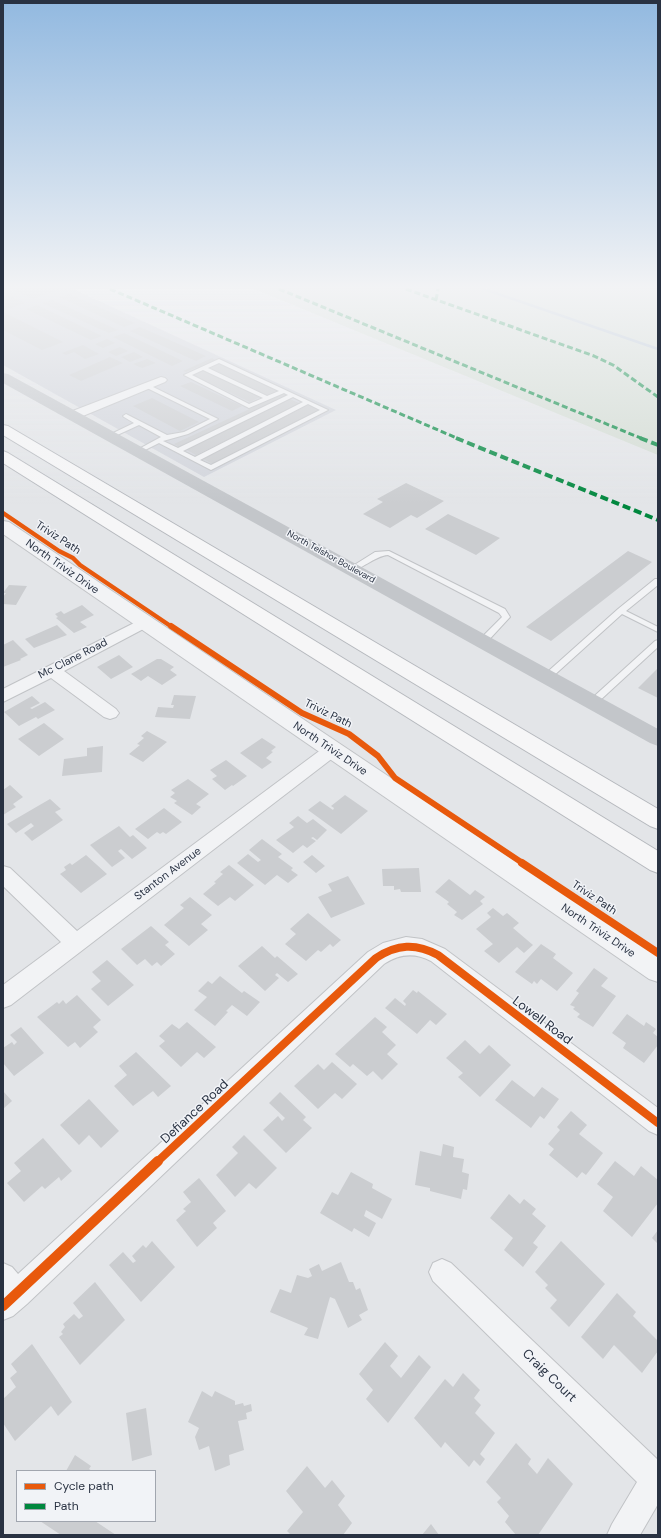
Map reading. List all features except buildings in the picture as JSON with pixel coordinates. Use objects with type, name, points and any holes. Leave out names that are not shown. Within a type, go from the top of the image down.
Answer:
[{"type":"highway","points":[[3,429],[426,680],[658,820]]},
{"type":"highway","points":[[3,456],[658,863]]},
{"type":"main road","name":"North Telshor Boulevard","points":[[3,377],[658,738]]},
{"type":"street","points":[[74,415],[161,380]]},
{"type":"street","name":"North Triviz Drive","points":[[3,526],[658,972]]},
{"type":"street","name":"Mc Clane Road","points":[[3,696],[144,623]]},
{"type":"street","points":[[52,670],[110,713]]},
{"type":"street","name":"Stanton Avenue","points":[[3,998],[332,750]]},
{"type":"street","points":[[3,874],[76,943]]},
{"type":"street","name":"Lowell Road","points":[[407,938],[438,955],[658,1123]]},
{"type":"street","name":"Defiance Road","points":[[8,1292],[376,958],[407,938]]},
{"type":"street","name":"Craig Court","points":[[442,1272],[657,1477]]},
{"type":"street","points":[[623,1535],[657,1477]]},
{"type":"lane","points":[[159,441],[211,468],[325,410],[292,395],[284,391],[219,361],[187,375],[249,406],[284,391]]},
{"type":"lane","points":[[203,368],[267,398]]},
{"type":"lane","points":[[139,451],[166,437],[186,433],[215,419],[147,386]]},
{"type":"lane","points":[[177,450],[292,395]]},
{"type":"lane","points":[[194,460],[308,402]]},
{"type":"lane","points":[[126,416],[166,437]]},
{"type":"lane","points":[[111,436],[139,423]]},
{"type":"lane","points":[[352,569],[378,554],[388,553],[502,611],[506,617],[483,641]]},
{"type":"lane","points":[[547,677],[621,611],[658,581]]},
{"type":"lane","points":[[621,611],[658,630]]},
{"type":"lane","points":[[593,702],[658,643]]},
{"type":"shaded area","points":[[3,361],[229,361],[336,410],[204,477],[3,365]]},
{"type":"shaded area","points":[[429,361],[658,361],[658,455]]},
{"type":"marked path","points":[[276,361],[413,420],[658,520]]},
{"type":"marked path","points":[[453,361],[658,445]]},
{"type":"marked path","points":[[604,361],[613,365],[658,397]]},
{"type":"cycle path","name":"Triviz Path","points":[[3,513],[59,551],[73,558],[80,565],[302,713],[349,734],[378,756],[395,778],[658,953]]},
{"type":"cycle path","points":[[3,1306],[376,958],[383,953],[398,947],[414,946],[438,955],[658,1123]]}]
